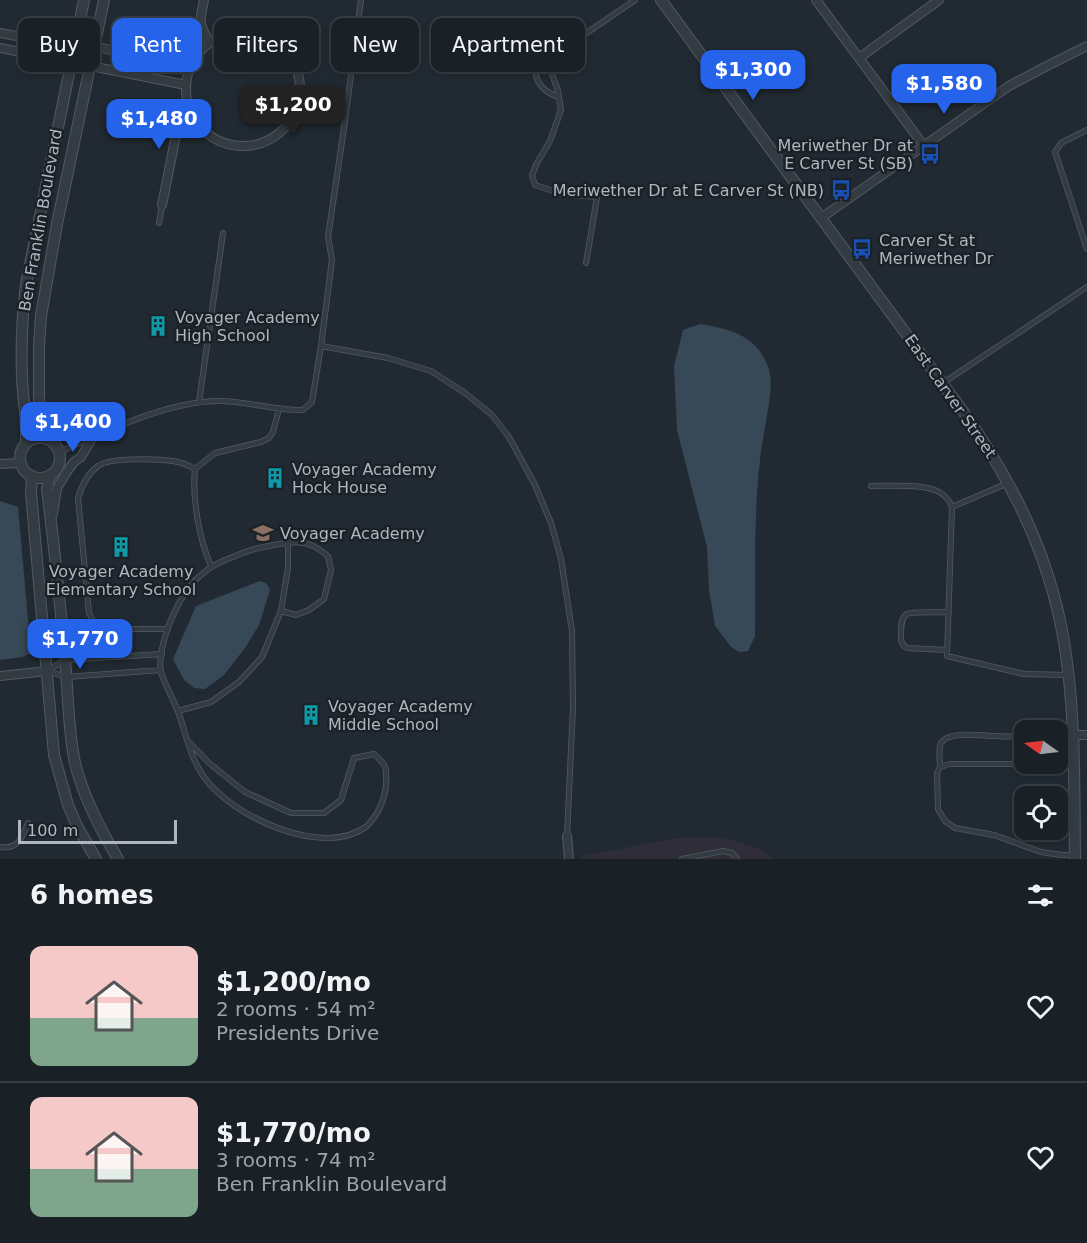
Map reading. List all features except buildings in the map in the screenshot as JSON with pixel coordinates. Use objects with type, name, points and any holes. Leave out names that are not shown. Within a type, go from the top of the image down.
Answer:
[{"type":"street","name":"Ben Franklin Boulevard","points":[[80,18],[84,0]]},
{"type":"street","name":"Ben Franklin Boulevard","points":[[100,18],[104,0]]},
{"type":"street","points":[[204,0],[200,20],[201,29],[210,42]]},
{"type":"street","name":"East Carver Street","points":[[661,0],[981,436],[1009,483],[1037,543],[1063,636],[1072,718],[1075,857]]},
{"type":"street","points":[[816,0],[924,146]]},
{"type":"street","points":[[859,58],[939,0]]},
{"type":"street","points":[[188,72],[186,85],[188,105],[199,125],[214,137],[232,145],[258,143],[270,138],[290,120],[297,102],[299,82],[296,70],[286,53],[272,40],[260,34],[234,32],[221,36],[202,49]]},
{"type":"street","points":[[0,33],[18,36]]},
{"type":"street","points":[[821,219],[1009,87],[1087,46]]},
{"type":"street","points":[[0,48],[18,52]]},
{"type":"street","points":[[100,68],[186,85]]},
{"type":"street","name":"Ben Franklin Boulevard","points":[[26,443],[27,423],[22,379],[22,313],[32,251],[69,72]]},
{"type":"street","name":"Ben Franklin Boulevard","points":[[45,438],[40,422],[39,395],[41,316],[57,224],[89,72]]},
{"type":"street","points":[[162,205],[177,130],[192,114]]},
{"type":"street","points":[[52,529],[57,488],[93,437]]},
{"type":"street","points":[[50,475],[41,478],[27,473],[20,463],[20,452],[26,443],[35,438],[45,438],[51,441],[59,452],[58,465],[50,475],[47,489],[75,763],[97,821],[118,859]]},
{"type":"street","points":[[0,464],[20,463]]},
{"type":"street","points":[[32,476],[31,492],[53,745],[68,805],[96,859]]},
{"type":"street","points":[[0,676],[47,672]]},
{"type":"street","points":[[1072,735],[1087,735]]},
{"type":"street","points":[[567,836],[569,859]]},
{"type":"lane","points":[[59,452],[130,422],[168,409],[199,402],[221,400],[289,411],[303,410],[312,402],[332,260],[328,237],[361,0]]},
{"type":"lane","points":[[585,34],[635,0]]},
{"type":"lane","points":[[537,72],[541,86],[550,94],[559,97]]},
{"type":"lane","points":[[551,72],[561,110],[550,141],[532,175],[535,185],[562,194],[597,197],[585,263]]},
{"type":"lane","points":[[1087,130],[1061,143],[1055,152],[1087,249]]},
{"type":"lane","points":[[159,223],[162,205]]},
{"type":"lane","points":[[199,402],[223,233]]},
{"type":"lane","points":[[942,383],[1087,286]]},
{"type":"lane","points":[[321,346],[409,363],[431,371],[456,387],[492,415],[509,437],[535,485],[551,523],[561,559],[572,631],[573,708],[567,836]]},
{"type":"lane","points":[[211,566],[204,551],[201,534],[194,485],[195,469],[215,453],[270,438],[279,409]]},
{"type":"lane","points":[[168,629],[104,629],[93,621],[89,613],[78,498],[84,481],[97,466],[105,462],[147,459],[174,461],[195,469]]},
{"type":"lane","points":[[952,507],[1009,483]]},
{"type":"lane","points":[[871,486],[935,490],[949,500],[952,507],[947,656],[1024,674],[1068,675]]},
{"type":"lane","points":[[178,711],[211,702],[239,682],[262,657],[280,611],[288,568],[288,542]]},
{"type":"lane","points":[[187,740],[209,763],[245,792],[291,813],[324,813],[341,800],[354,758],[374,754],[383,762],[387,770],[383,801],[373,819],[359,832],[348,837],[322,841],[303,840],[252,818],[232,806],[204,777],[194,759],[161,670],[163,644],[177,605],[187,590],[211,566],[251,550],[288,542],[311,545],[328,556],[331,570],[324,599],[309,610],[296,615],[280,611]]},
{"type":"lane","points":[[947,650],[903,646],[901,627],[907,614],[949,612]]},
{"type":"lane","points":[[47,672],[65,660],[162,654]]},
{"type":"lane","points":[[47,672],[66,677],[161,670]]},
{"type":"lane","points":[[1014,736],[962,734],[948,737],[942,742],[940,767],[937,773],[938,808],[945,820],[955,828],[994,835],[1041,852],[1075,857]]},
{"type":"lane","points":[[940,767],[950,764],[1011,764]]},
{"type":"lane","points":[[0,847],[8,848],[21,841],[28,823]]},
{"type":"lane","points":[[682,859],[723,851],[732,853],[736,859]]},
{"type":"shaded area","points":[[683,837],[721,837],[761,849],[774,859],[582,859],[582,856]]},
{"type":"water","points":[[700,324],[731,331],[748,339],[762,354],[769,371],[770,395],[756,505],[755,636],[748,651],[739,652],[731,647],[715,626],[709,590],[707,547],[677,430],[674,366],[683,330]]},
{"type":"water","points":[[0,501],[18,507],[31,653],[22,657],[0,660]]},
{"type":"water","points":[[260,581],[266,583],[270,590],[259,625],[245,648],[224,675],[205,689],[194,688],[184,680],[173,659],[196,606]]},
{"type":"place","name":"Meriwether Dr at E Carver St (SB)","points":[[930,154]]},
{"type":"place","name":"Meriwether Dr at E Carver St (NB)","points":[[841,190]]},
{"type":"place","name":"Carver St at Meriwether Dr","points":[[862,249]]},
{"type":"place","name":"Voyager Academy High School","points":[[158,326]]},
{"type":"place","name":"Voyager Academy Hock House","points":[[275,478]]},
{"type":"place","name":"Voyager Academy","points":[[263,533]]},
{"type":"place","name":"Voyager Academy Elementary School","points":[[121,547]]},
{"type":"place","name":"Voyager Academy Middle School","points":[[311,715]]}]
